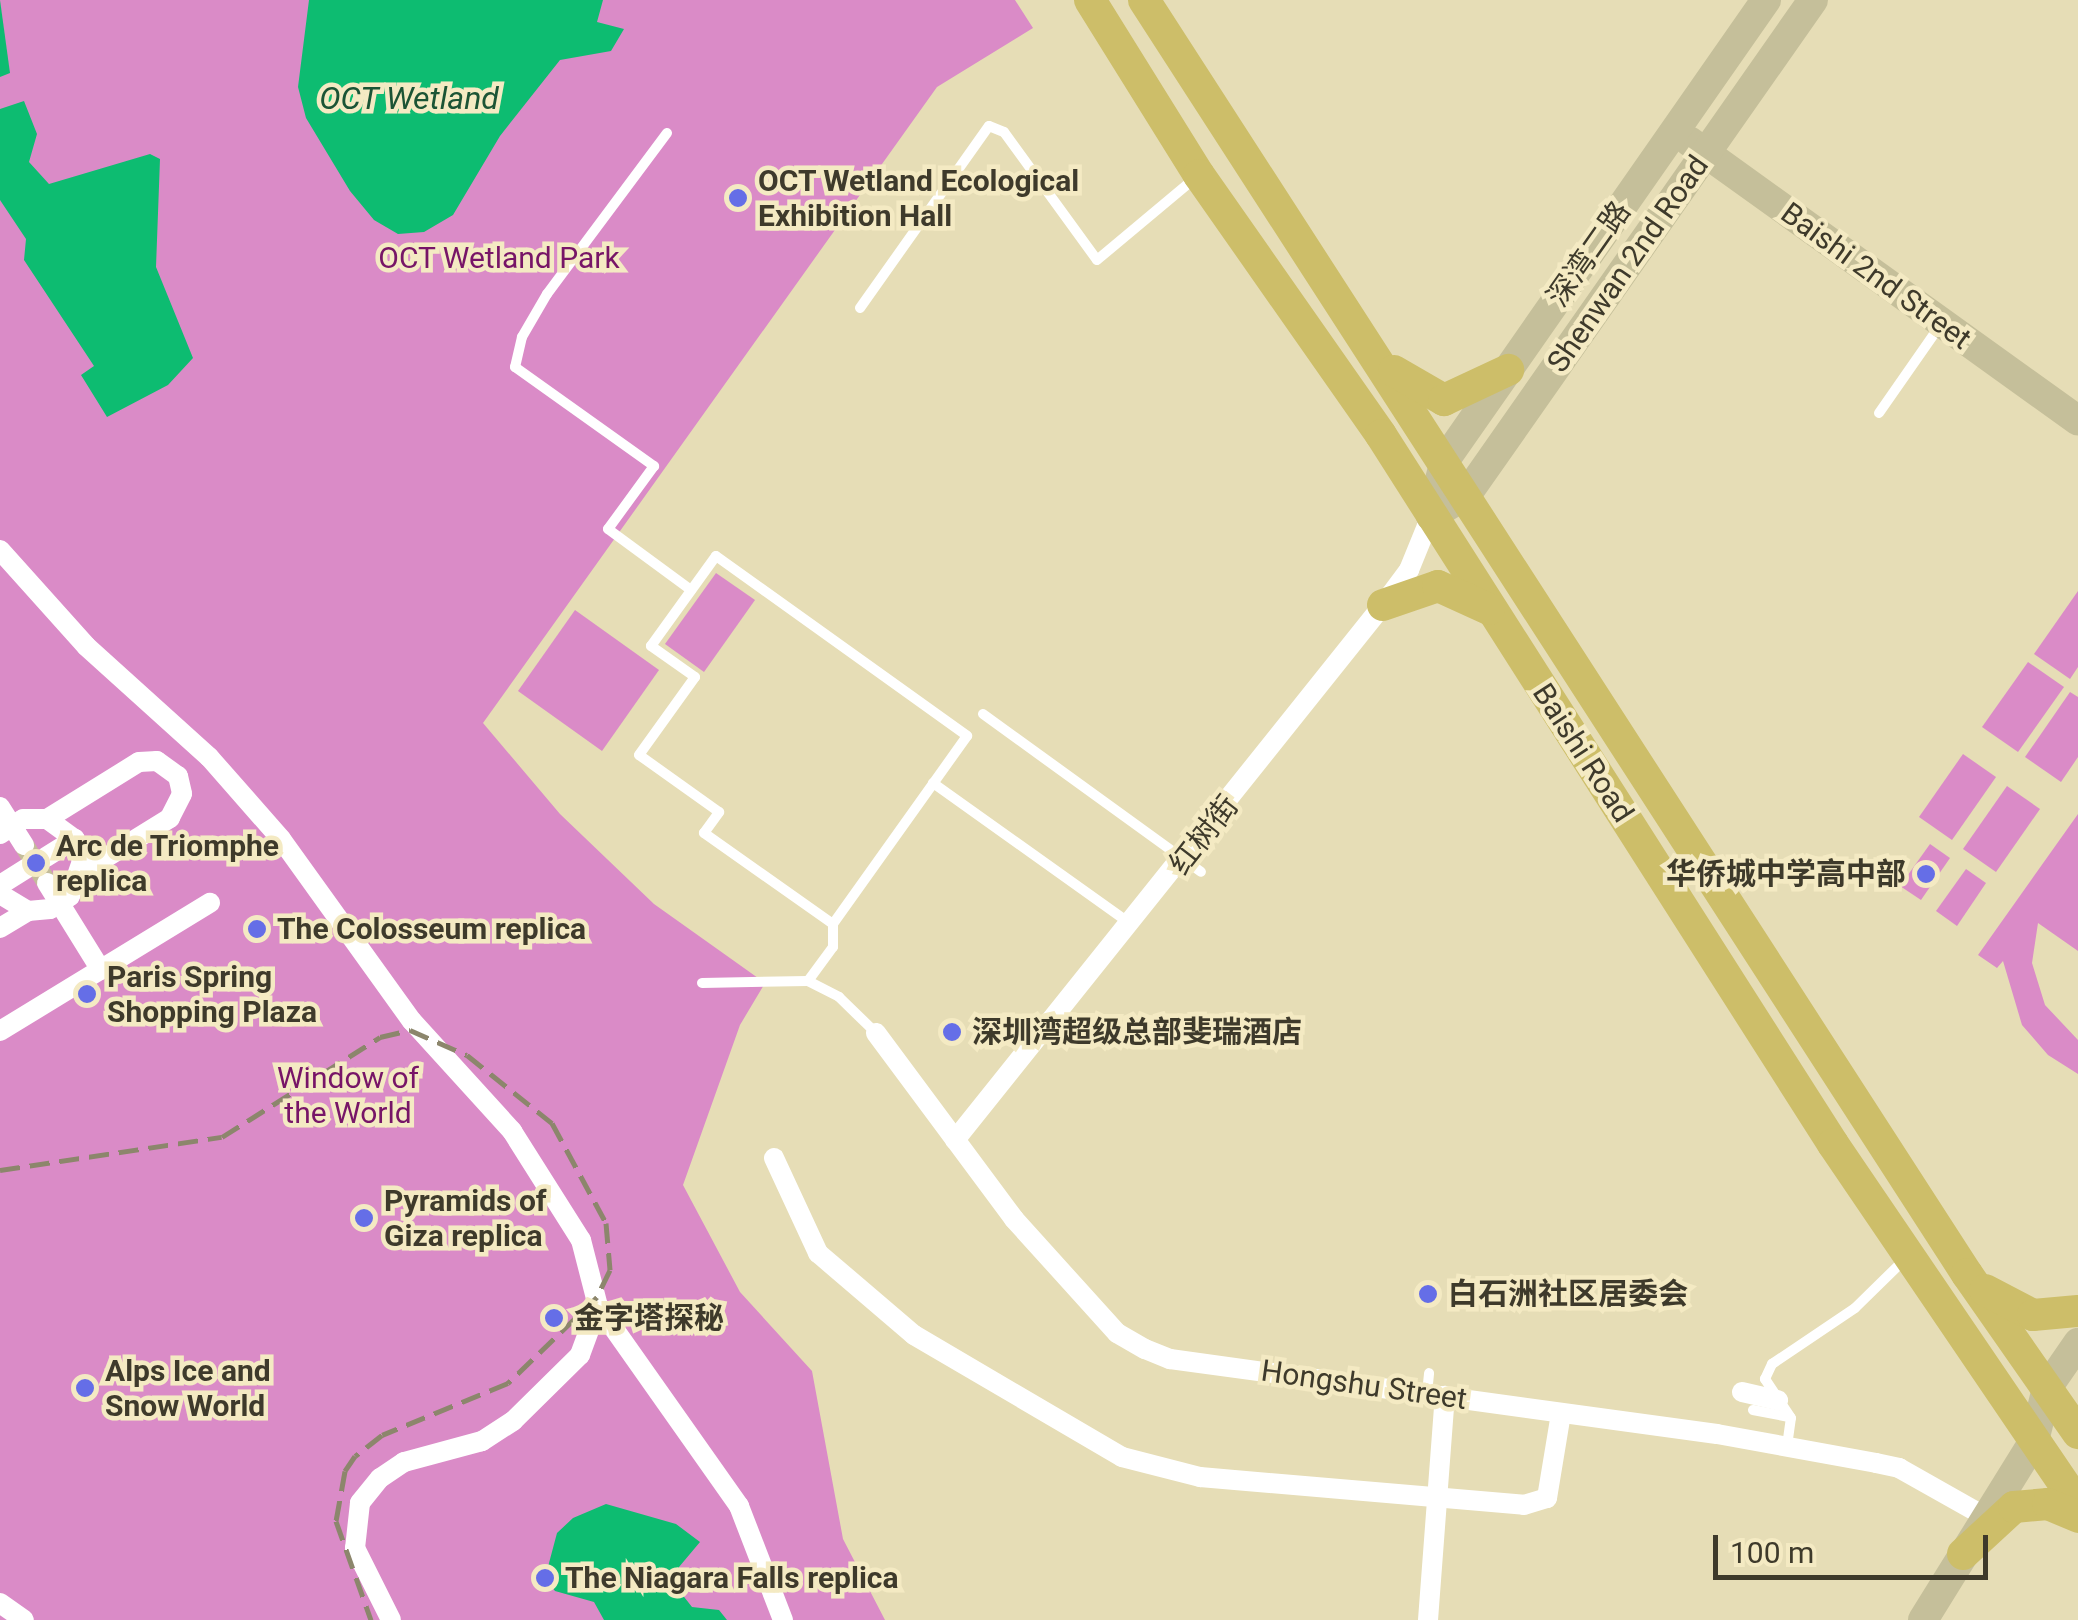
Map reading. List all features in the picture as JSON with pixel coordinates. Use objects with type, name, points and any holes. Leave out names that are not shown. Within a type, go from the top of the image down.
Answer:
[{"type":"main road","name":"Baishi Road","points":[[1090,0],[1200,174],[1492,611],[1834,1144],[1912,1252],[2078,1505]]},
{"type":"main road","name":"Baishi Road","points":[[1144,0],[1968,1274],[2047,1388],[2075,1421]]},
{"type":"main road","points":[[1378,358],[1423,393],[1444,400],[1508,370]]},
{"type":"main road","points":[[1383,605],[1438,586],[1492,611]]},
{"type":"main road","points":[[1968,1274],[2020,1312],[2060,1316],[2078,1311]]},
{"type":"main road","points":[[1963,1554],[2014,1507],[2048,1504],[2078,1517]]},
{"type":"street","name":"深湾二路","points":[[1430,516],[1445,460],[1766,0]]},
{"type":"street","name":"Shenwan 2nd Road","points":[[1430,516],[1467,494],[1813,0]]},
{"type":"street","name":"Baishi 2nd Street","points":[[1675,131],[2078,421]]},
{"type":"street","name":"红树街","points":[[955,1140],[1133,925],[1193,865],[1409,570],[1430,516]]},
{"type":"street","points":[[0,550],[86,646],[210,757],[309,874],[412,1021],[512,1131],[558,1194],[581,1240],[598,1306],[740,1506],[783,1620]]},
{"type":"street","points":[[178,776],[210,757]]},
{"type":"street","points":[[0,928],[28,910],[60,904],[81,873],[170,818],[180,803],[178,776],[157,760],[139,762],[47,819],[4,822]]},
{"type":"street","points":[[47,819],[75,839],[81,873]]},
{"type":"street","points":[[4,822],[24,845]]},
{"type":"street","points":[[46,857],[75,839]]},
{"type":"street","points":[[0,885],[26,869]]},
{"type":"street","points":[[47,883],[101,970]]},
{"type":"street","points":[[0,894],[28,910]]},
{"type":"street","points":[[0,1031],[210,903]]},
{"type":"street","name":"Hongshu Street","points":[[876,1033],[1014,1219],[1117,1333],[1145,1349],[1170,1359],[1434,1387],[1561,1413],[1787,1446],[1899,1468],[1986,1517]]},
{"type":"street","points":[[774,1158],[818,1253],[914,1335],[1122,1457],[1200,1477],[1440,1496],[1492,1507],[1546,1498],[1561,1413]]},
{"type":"street","points":[[391,1620],[355,1548],[360,1503],[380,1478],[404,1462],[482,1441],[513,1421],[580,1355],[598,1306]]},
{"type":"street","points":[[1923,1620],[2034,1442],[2047,1388],[2078,1343]]},
{"type":"street","points":[[1428,1620],[1440,1496],[1434,1387]]},
{"type":"street","points":[[1748,1401],[1778,1400]]},
{"type":"street","points":[[2034,1442],[2075,1421]]},
{"type":"street","points":[[0,1603],[24,1620]]},
{"type":"lane","points":[[860,308],[989,126],[1004,132],[1097,260],[1200,174]]},
{"type":"lane","points":[[667,133],[547,294],[522,337],[515,367],[654,466],[608,530],[691,590]]},
{"type":"lane","points":[[1879,412],[1942,323]]},
{"type":"lane","points":[[808,981],[833,947],[833,924],[968,736],[716,556],[652,646],[695,676],[639,755],[718,812],[704,832],[833,924]]},
{"type":"lane","points":[[983,714],[1193,865]]},
{"type":"lane","points":[[934,783],[1133,925]]},
{"type":"lane","points":[[702,983],[808,981],[838,997],[876,1033]]},
{"type":"lane","points":[[1787,1446],[1791,1418],[1765,1379],[1772,1364],[1855,1308],[1912,1252]]},
{"type":"lane","points":[[1748,1401],[1791,1418]]},
{"type":"green space","name":"Window of the World","points":[[0,0],[1015,0],[1033,28],[937,87],[483,723],[560,814],[654,904],[765,983],[740,1025],[683,1185],[740,1292],[812,1371],[843,1539],[885,1620],[0,1620]]},
{"type":"green space","points":[[716,573],[755,600],[704,672],[665,644]]},
{"type":"green space","points":[[2078,591],[2078,667],[2070,679],[2034,654]]},
{"type":"green space","points":[[575,610],[659,670],[602,751],[518,691]]},
{"type":"green space","points":[[2028,662],[2064,687],[2018,752],[1982,727]]},
{"type":"green space","points":[[2070,692],[2078,697],[2078,757],[2061,782],[2025,757]]},
{"type":"green space","points":[[1963,754],[1996,777],[1952,840],[1919,817]]},
{"type":"green space","points":[[2007,786],[2040,809],[1996,872],[1963,849]]},
{"type":"green space","points":[[2078,814],[2078,951],[2038,923],[2032,963],[2045,1005],[2078,1040],[2078,1074],[2048,1055],[2022,1025],[2003,961],[1997,968],[1978,955]]},
{"type":"green space","points":[[1930,844],[1950,858],[1921,900],[1900,886]]},
{"type":"green space","points":[[1966,869],[1986,883],[1957,926],[1936,911]]},
{"type":"water","points":[[0,0],[10,73],[0,77]]},
{"type":"water","name":"OCT Wetland","points":[[309,0],[603,0],[597,22],[624,29],[611,51],[560,60],[500,136],[453,215],[424,232],[398,234],[374,220],[350,191],[306,118],[298,87]]},
{"type":"water","points":[[24,101],[37,134],[29,162],[49,184],[150,154],[160,159],[156,267],[193,358],[168,385],[107,417],[81,375],[94,366],[24,260],[26,239],[0,200],[0,109]]},
{"type":"water","points":[[606,1504],[676,1524],[700,1542],[679,1567],[681,1593],[692,1607],[719,1610],[727,1620],[604,1620],[594,1602],[555,1591],[545,1578],[557,1533],[573,1518]]},
{"type":"tunnel","points":[[24,845],[47,883]]},
{"type":"railway","points":[[0,1170],[222,1137],[380,1037],[410,1030],[467,1055],[552,1123],[606,1223],[610,1270],[597,1297],[508,1383],[382,1435],[355,1456],[345,1471],[336,1521],[371,1620]]},
{"type":"place","name":"OCT Wetland Ecological Exhibition Hall","points":[[738,198]]},
{"type":"place","name":"Arc de Triomphe replica","points":[[36,863]]},
{"type":"place","name":"华侨城中学高中部","points":[[1926,874]]},
{"type":"place","name":"The Colosseum replica","points":[[257,929]]},
{"type":"place","name":"Paris Spring Shopping Plaza","points":[[87,994]]},
{"type":"place","name":"深圳湾超级总部斐瑞酒店","points":[[952,1032]]},
{"type":"place","name":"Pyramids of Giza replica","points":[[364,1218]]},
{"type":"place","name":"白石洲社区居委会","points":[[1428,1294]]},
{"type":"place","name":"金字塔探秘","points":[[554,1318]]},
{"type":"place","name":"Alps Ice and Snow World","points":[[85,1388]]},
{"type":"place","name":"The Niagara Falls replica","points":[[545,1578]]},
{"type":"park label","name":"OCT Wetland Park","points":[[499,258]]}]
